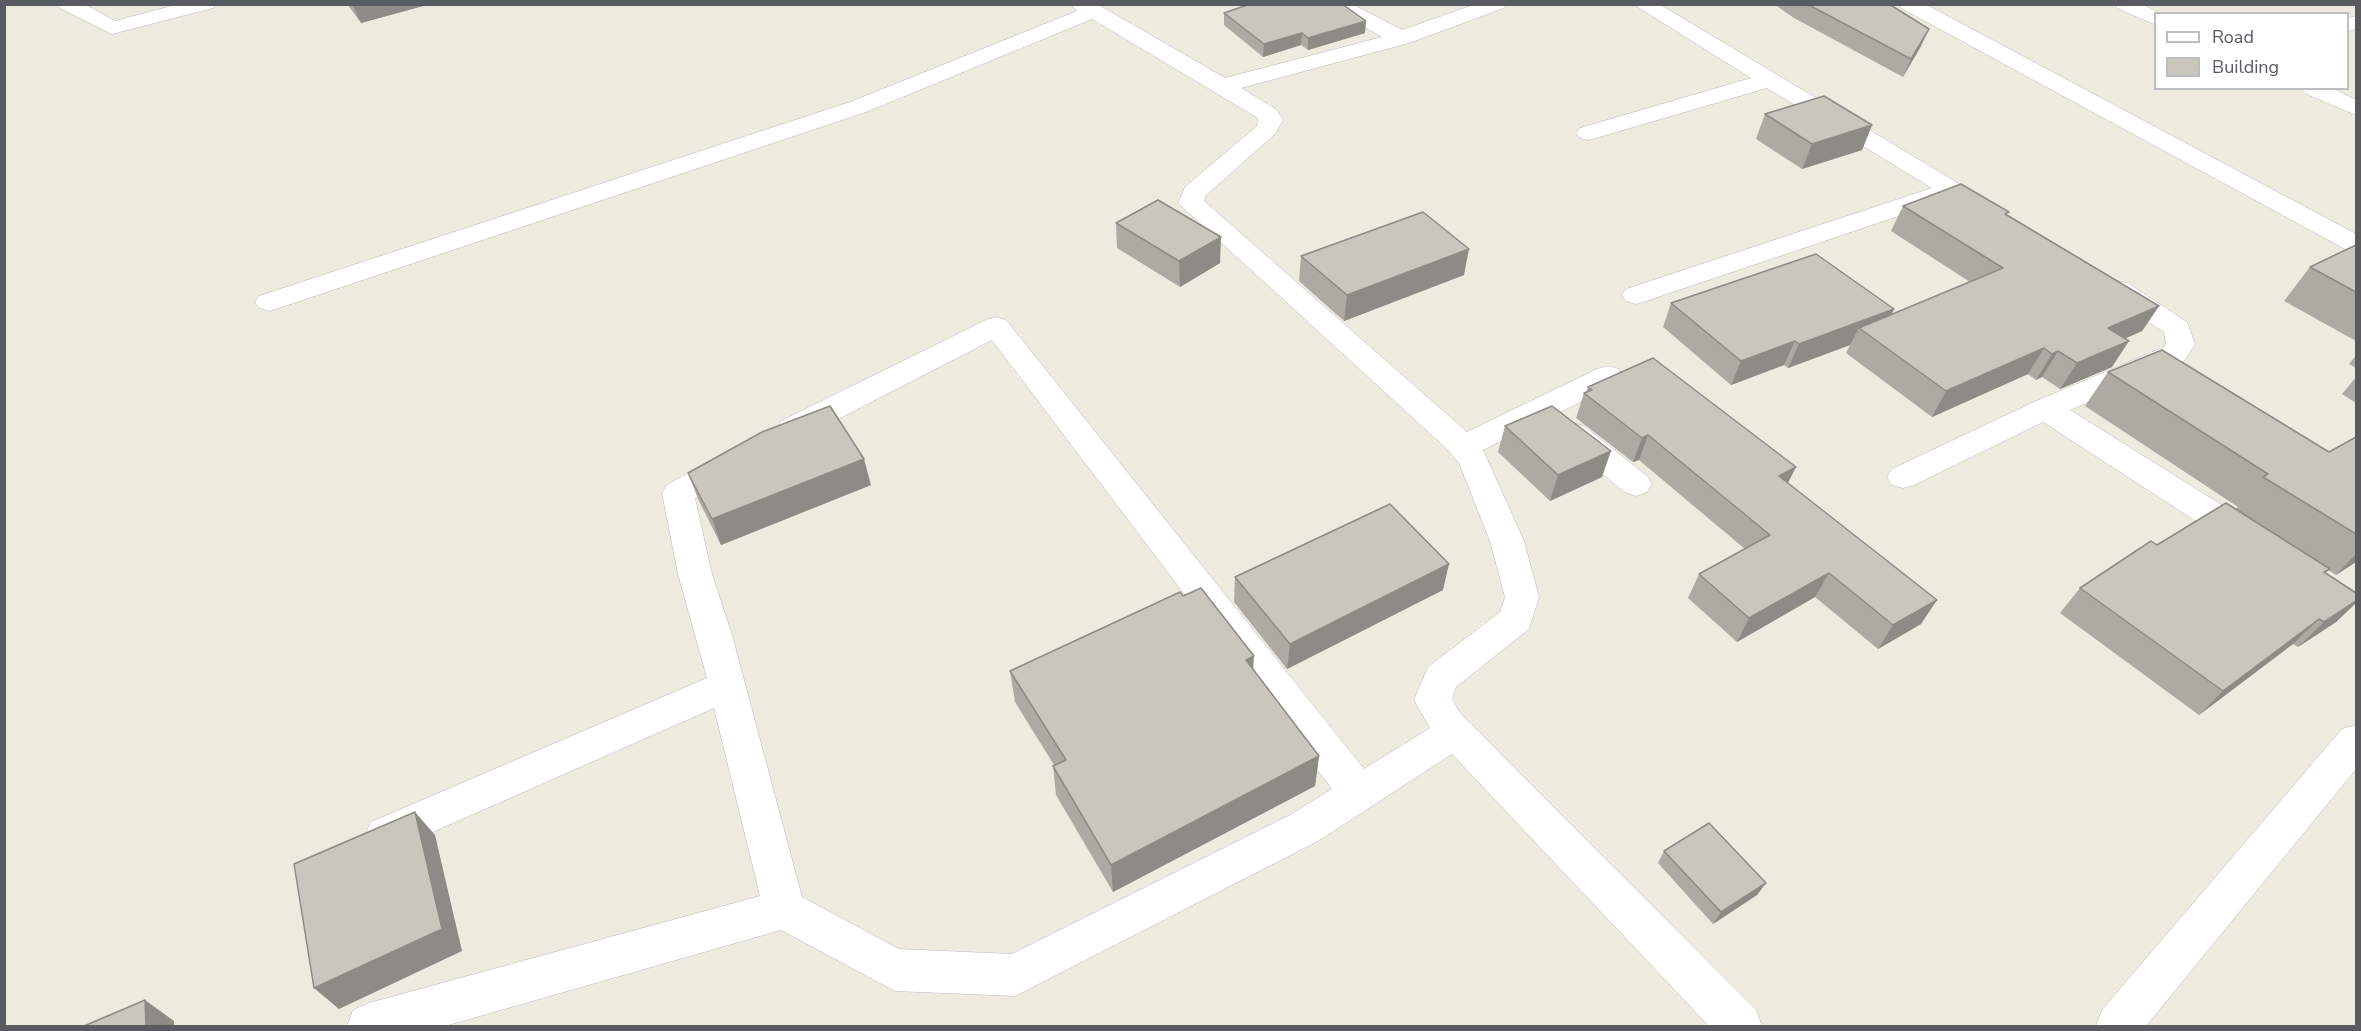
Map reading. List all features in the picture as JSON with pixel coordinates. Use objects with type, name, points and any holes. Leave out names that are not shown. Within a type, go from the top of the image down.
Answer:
[{"type":"street","points":[[67,4],[112,28],[206,4]]},
{"type":"street","points":[[1335,4],[1401,38]]},
{"type":"street","points":[[1222,86],[1401,38],[1497,4]]},
{"type":"street","points":[[1643,4],[2013,226]]},
{"type":"street","points":[[1908,4],[2356,244]]},
{"type":"street","points":[[2124,4],[2154,18]]},
{"type":"street","points":[[269,302],[858,107],[1087,8],[1268,114],[1271,120],[1267,129],[1194,192],[1191,203],[1462,447],[1473,459],[1507,541],[1522,597],[1516,619],[1441,678],[1433,700],[1455,732],[1740,1026]]},
{"type":"street","points":[[1588,133],[1769,80]]},
{"type":"street","points":[[2316,90],[2356,108]]},
{"type":"street","points":[[1636,296],[1953,190]]},
{"type":"street","points":[[1903,477],[2044,409],[2174,354],[2181,344],[2177,328],[2094,275]]},
{"type":"street","points":[[784,909],[727,686],[695,574],[678,493],[761,445],[996,327],[1359,793]]},
{"type":"street","points":[[1462,447],[1608,376]]},
{"type":"street","points":[[1541,409],[1636,484]]},
{"type":"street","points":[[2044,409],[2276,556]]},
{"type":"street","points":[[386,835],[727,686]]},
{"type":"street","points":[[369,1026],[784,909],[895,970],[1015,975],[1304,828],[1455,732]]},
{"type":"street","points":[[2118,1026],[2354,748]]},
{"type":"building","points":[[1250,4],[1342,4],[1366,21],[1308,38],[1302,33],[1264,44],[1224,13]]},
{"type":"building","points":[[1807,4],[1889,4],[1929,29],[1911,59]]},
{"type":"building","points":[[1824,96],[1872,125],[1812,144],[1765,114]]},
{"type":"building","points":[[1961,184],[2009,212],[2005,214],[2159,306],[2108,328],[2129,341],[2077,363],[2058,351],[2052,354],[2044,348],[1946,391],[1859,328],[2003,268],[1903,206]]},
{"type":"building","points":[[1158,200],[1221,237],[1179,261],[1116,223]]},
{"type":"building","points":[[1423,212],[1469,249],[1347,295],[1301,256]]},
{"type":"building","points":[[2356,245],[2356,292],[2310,267]]},
{"type":"building","points":[[1816,254],[1894,309],[1799,344],[1795,341],[1741,361],[1671,303]]},
{"type":"building","points":[[2162,350],[2329,452],[2356,437],[2356,534],[2263,477],[2268,474],[2108,372]]},
{"type":"building","points":[[1653,358],[1796,467],[1779,476],[1937,600],[1893,625],[1829,573],[1749,618],[1699,574],[1770,535],[1648,435],[1642,438],[1584,393],[1592,390],[1588,387]]},
{"type":"building","points":[[830,406],[864,459],[712,519],[688,473],[762,432]]},
{"type":"building","points":[[1552,406],[1611,451],[1558,475],[1505,426]]},
{"type":"building","points":[[2226,503],[2330,569],[2324,572],[2356,593],[2356,601],[2324,622],[2319,619],[2223,691],[2080,588],[2151,541],[2157,545]]},
{"type":"building","points":[[1390,504],[1449,564],[1290,644],[1235,577]]},
{"type":"building","points":[[1201,588],[1254,656],[1246,660],[1319,756],[1111,865],[1053,766],[1066,760],[1010,671],[1180,592],[1183,596]]},
{"type":"building","points":[[415,812],[442,929],[314,988],[294,864]]},
{"type":"building","points":[[1709,823],[1766,883],[1721,912],[1664,851]]},
{"type":"building","points":[[145,1000],[146,1026],[84,1026]]}]
